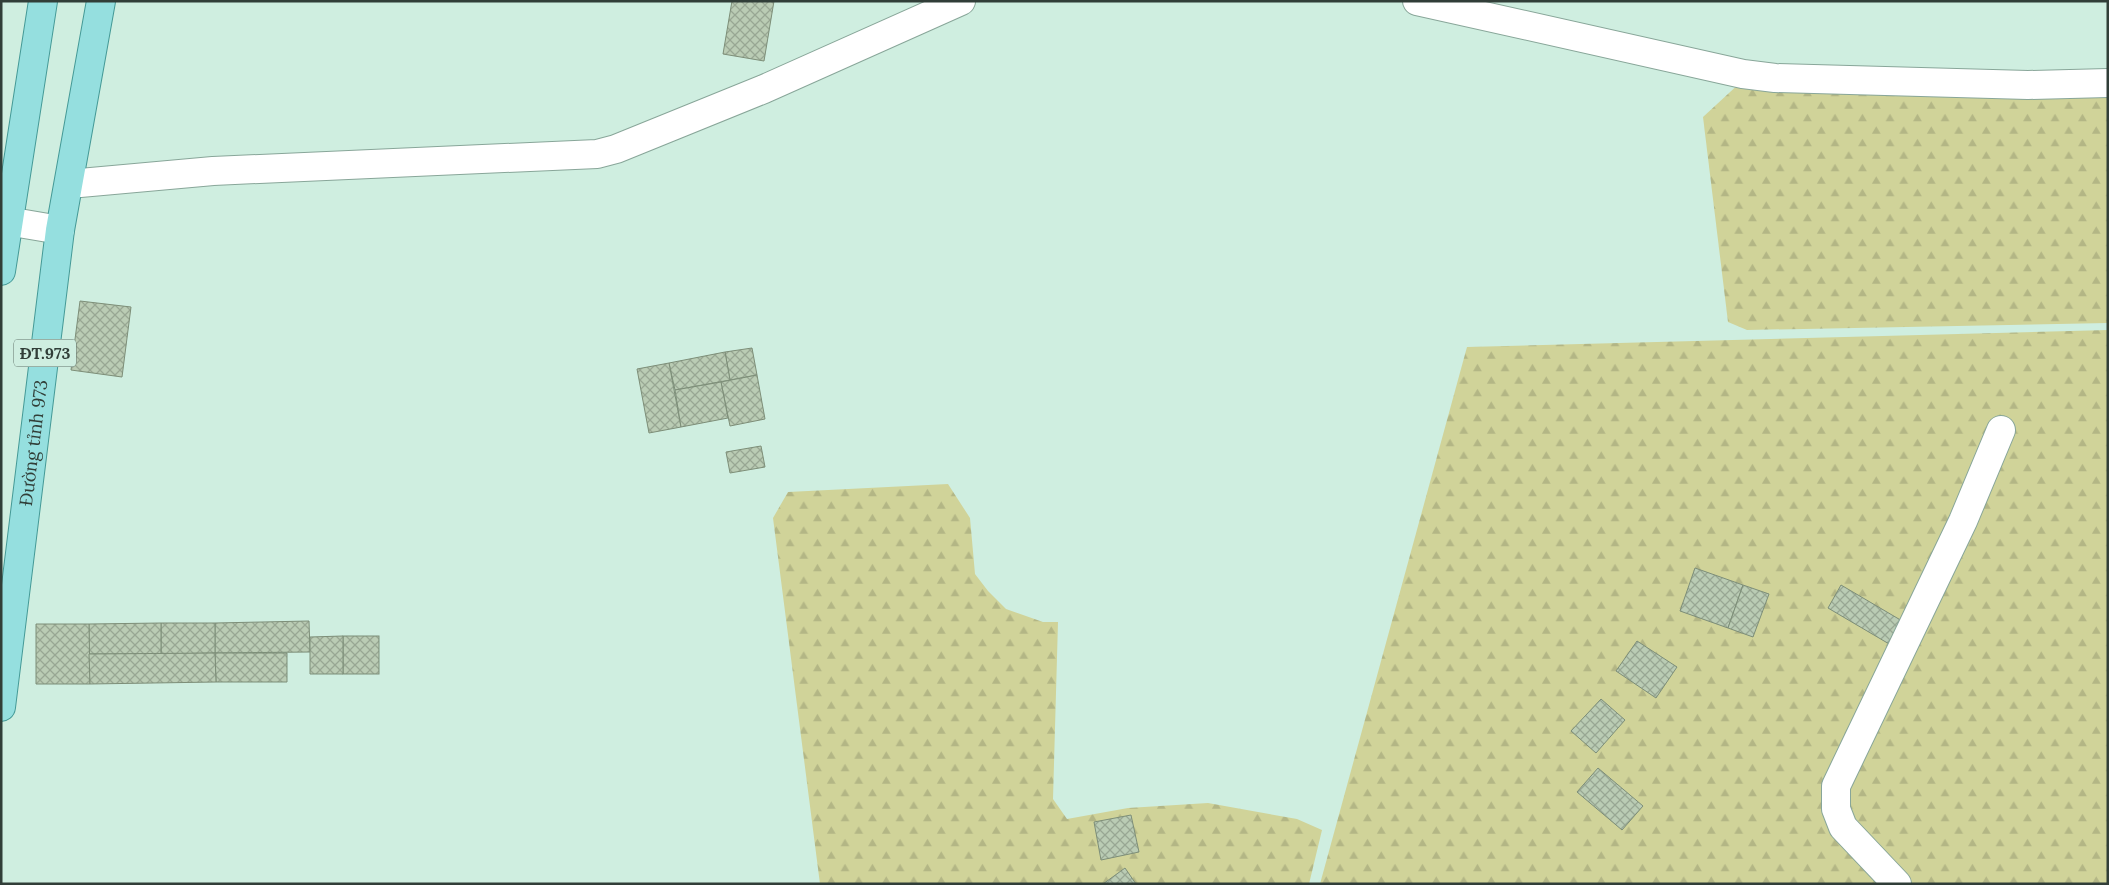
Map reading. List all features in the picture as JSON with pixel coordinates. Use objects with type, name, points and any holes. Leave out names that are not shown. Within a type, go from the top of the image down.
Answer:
[{"type":"main road","points":[[1,271],[5,221],[43,1]]},
{"type":"main road","name":"Đường tỉnh 973","points":[[1,707],[60,230],[100,1]]},
{"type":"street","points":[[69,184],[213,171],[597,154],[616,149],[764,89],[961,1]]},
{"type":"street","points":[[1417,1],[1759,76],[2028,85],[2108,83]]},
{"type":"street","points":[[5,221],[60,230]]},
{"type":"street","points":[[1897,884],[1843,827],[1836,809],[1836,786],[1963,521],[2001,430]]},
{"type":"green space","points":[[1742,81],[2108,89],[2108,323],[1747,330],[1728,322],[1703,117]]},
{"type":"green space","points":[[2108,330],[2108,884],[1320,884],[1467,347]]},
{"type":"green space","points":[[948,484],[970,518],[975,574],[988,591],[1006,609],[1043,622],[1058,622],[1053,799],[1067,819],[1128,808],[1208,803],[1297,819],[1322,830],[1309,884],[820,884],[773,518],[788,492]]},
{"type":"building","points":[[732,1],[774,1],[764,61],[723,54]]},
{"type":"building","points":[[80,301],[131,307],[122,377],[71,370]]},
{"type":"building","points":[[752,348],[757,375],[730,380],[725,352]]},
{"type":"building","points":[[725,352],[730,380],[675,390],[669,363]]},
{"type":"building","points":[[669,363],[681,427],[649,433],[637,369]]},
{"type":"building","points":[[757,375],[765,419],[730,426],[721,382]]},
{"type":"building","points":[[721,382],[728,418],[681,427],[675,390]]},
{"type":"building","points":[[761,446],[765,467],[730,473],[726,452]]},
{"type":"building","points":[[1695,568],[1743,585],[1728,628],[1680,611]]},
{"type":"building","points":[[1743,585],[1769,594],[1753,637],[1728,628]]},
{"type":"building","points":[[1841,585],[1909,625],[1896,648],[1828,608]]},
{"type":"building","points":[[309,621],[310,652],[215,653],[215,623]]},
{"type":"building","points":[[161,623],[215,623],[215,653],[161,654]]},
{"type":"building","points":[[161,623],[161,654],[89,654],[89,624]]},
{"type":"building","points":[[36,624],[89,624],[90,684],[36,684]]},
{"type":"building","points":[[343,636],[379,636],[379,674],[343,674]]},
{"type":"building","points":[[343,636],[343,674],[310,674],[310,637]]},
{"type":"building","points":[[1637,641],[1677,667],[1656,698],[1616,671]]},
{"type":"building","points":[[215,653],[287,653],[287,682],[216,682]]},
{"type":"building","points":[[215,653],[216,682],[90,684],[89,654]]},
{"type":"building","points":[[1601,699],[1625,720],[1596,753],[1571,731]]},
{"type":"building","points":[[1598,768],[1643,806],[1622,830],[1577,792]]},
{"type":"building","points":[[1131,815],[1139,852],[1101,860],[1094,822]]},
{"type":"building","points":[[1125,868],[1136,884],[1103,884]]}]
